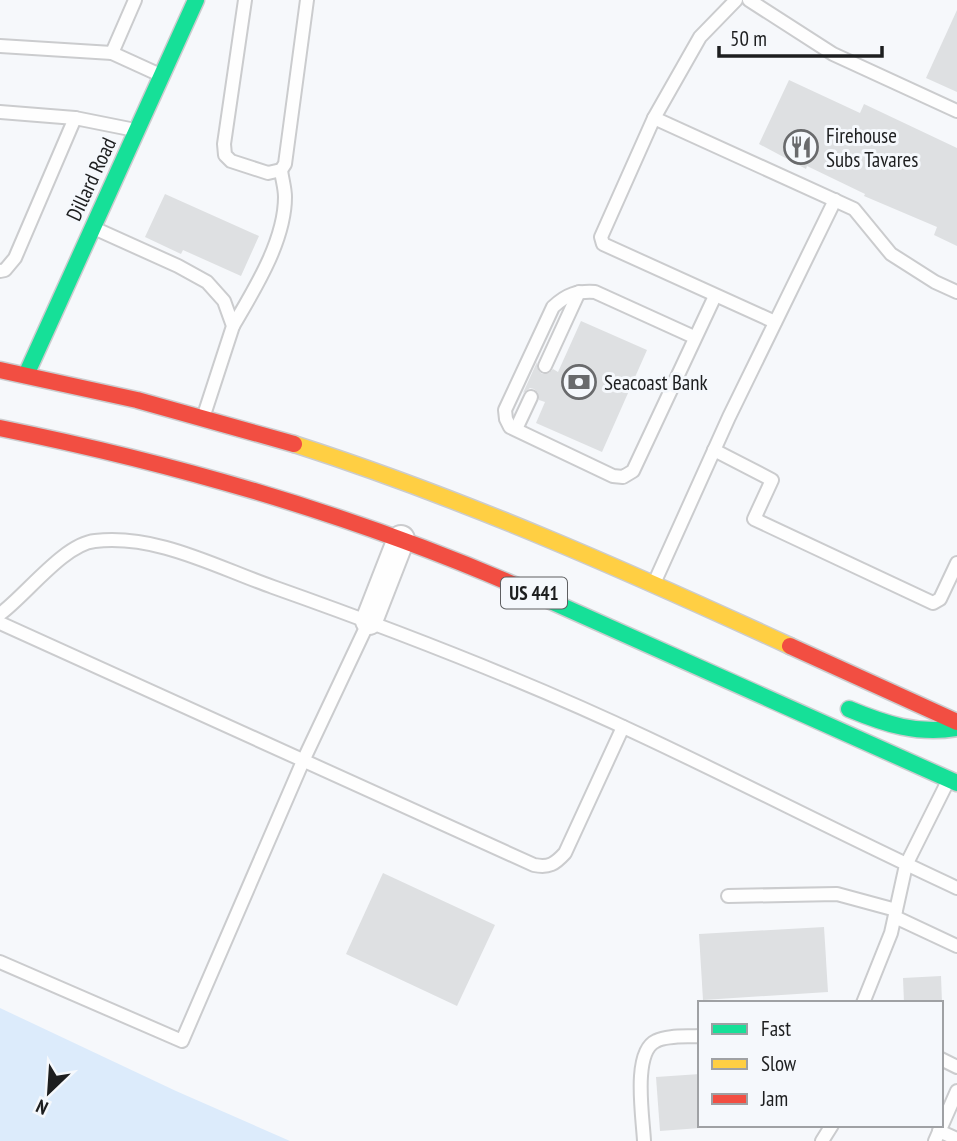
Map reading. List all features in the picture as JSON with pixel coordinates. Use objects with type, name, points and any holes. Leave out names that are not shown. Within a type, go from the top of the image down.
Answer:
[{"type":"main road","name":"Dillard Road","points":[[26,375],[196,0]]},
{"type":"main road","name":"US 441","points":[[0,370],[201,417],[311,450],[423,489],[537,532],[654,583],[957,722]]},
{"type":"main road","points":[[0,387],[26,375]]},
{"type":"main road","points":[[123,413],[201,417]]},
{"type":"main road","points":[[0,446],[4,428],[29,416]]},
{"type":"main road","name":"US 441","points":[[4,428],[184,470],[401,539],[644,641],[954,780]]},
{"type":"main road","points":[[644,641],[681,640]]},
{"type":"main road","points":[[831,700],[880,723],[910,730],[943,732],[957,728]]},
{"type":"street","points":[[369,621],[401,539]]},
{"type":"lane","points":[[112,53],[135,0]]},
{"type":"lane","points":[[245,0],[224,144],[225,155],[231,161],[268,173],[281,170]]},
{"type":"lane","points":[[201,417],[233,326],[274,248],[285,197],[281,170],[285,163],[307,0]]},
{"type":"lane","points":[[736,0],[700,37],[654,118],[601,237],[603,244],[775,322]]},
{"type":"lane","points":[[749,0],[834,54],[957,111]]},
{"type":"lane","points":[[0,46],[112,53],[162,76]]},
{"type":"lane","points":[[0,112],[75,118],[137,130]]},
{"type":"lane","points":[[0,271],[5,270],[15,258],[75,118]]},
{"type":"lane","points":[[654,118],[854,209],[891,254],[934,282],[957,292]]},
{"type":"lane","points":[[654,583],[714,450],[835,200]]},
{"type":"lane","points":[[92,227],[207,282],[224,301],[233,326]]},
{"type":"lane","points":[[694,337],[595,292],[579,292],[564,297],[553,307],[505,410],[506,419],[510,426],[516,429],[613,476],[623,477],[633,471],[715,296]]},
{"type":"lane","points":[[545,366],[579,292]]},
{"type":"lane","points":[[516,429],[531,397]]},
{"type":"lane","points":[[714,450],[772,480],[754,519],[813,549],[933,603],[940,599],[957,563]]},
{"type":"lane","points":[[0,614],[21,598],[50,567],[78,546],[109,540],[148,543],[174,550],[369,621],[520,681],[623,727],[957,888]]},
{"type":"lane","points":[[0,962],[182,1041],[303,761],[369,621]]},
{"type":"lane","points":[[0,623],[534,865],[544,867],[555,864],[565,853],[623,727]]},
{"type":"lane","points":[[864,1001],[891,933],[906,865],[954,780]]},
{"type":"lane","points":[[728,896],[837,894],[895,914],[957,946]]},
{"type":"lane","points":[[644,1141],[641,1073],[644,1054],[658,1040],[698,1036]]},
{"type":"lane","points":[[943,1122],[957,1091]]},
{"type":"lane","points":[[937,1136],[957,1139]]},
{"type":"shaded area","points":[[0,1008],[176,1091],[290,1141],[0,1141]]},
{"type":"building","points":[[957,10],[957,92],[926,78]]},
{"type":"building","points":[[789,80],[860,113],[864,104],[957,148],[957,246],[934,235],[937,227],[864,196],[865,194],[807,166],[806,169],[759,144]]},
{"type":"building","points":[[165,194],[259,236],[241,276],[183,250],[181,254],[145,237]]},
{"type":"building","name":"Seacoast Bank","points":[[581,321],[647,350],[602,452],[536,423],[545,402],[539,400],[534,389],[530,388],[523,393],[537,362],[538,370],[542,374],[553,369],[558,372]]},
{"type":"building","points":[[383,873],[495,925],[457,1006],[346,954]]},
{"type":"building","points":[[824,927],[828,992],[703,1000],[699,934]]},
{"type":"building","points":[[941,976],[942,1001],[904,1001],[903,978]]},
{"type":"building","points":[[698,1074],[700,1128],[660,1131],[656,1077]]},
{"type":"traffic: fast","points":[[26,375],[196,0]]},
{"type":"traffic: fast","points":[[517,586],[957,783]]},
{"type":"traffic: fast","points":[[849,709],[902,727],[929,730],[957,728]]},
{"type":"traffic: slow","points":[[294,444],[483,512],[790,646]]},
{"type":"traffic: jam","points":[[0,370],[137,400],[294,444]]},
{"type":"traffic: jam","points":[[0,428],[133,458],[263,494],[391,536],[517,586]]},
{"type":"traffic: jam","points":[[790,646],[957,722]]},
{"type":"place","name":"Firehouse Subs Tavares","points":[[801,147]]},
{"type":"place","name":"Seacoast Bank","points":[[579,382]]}]
